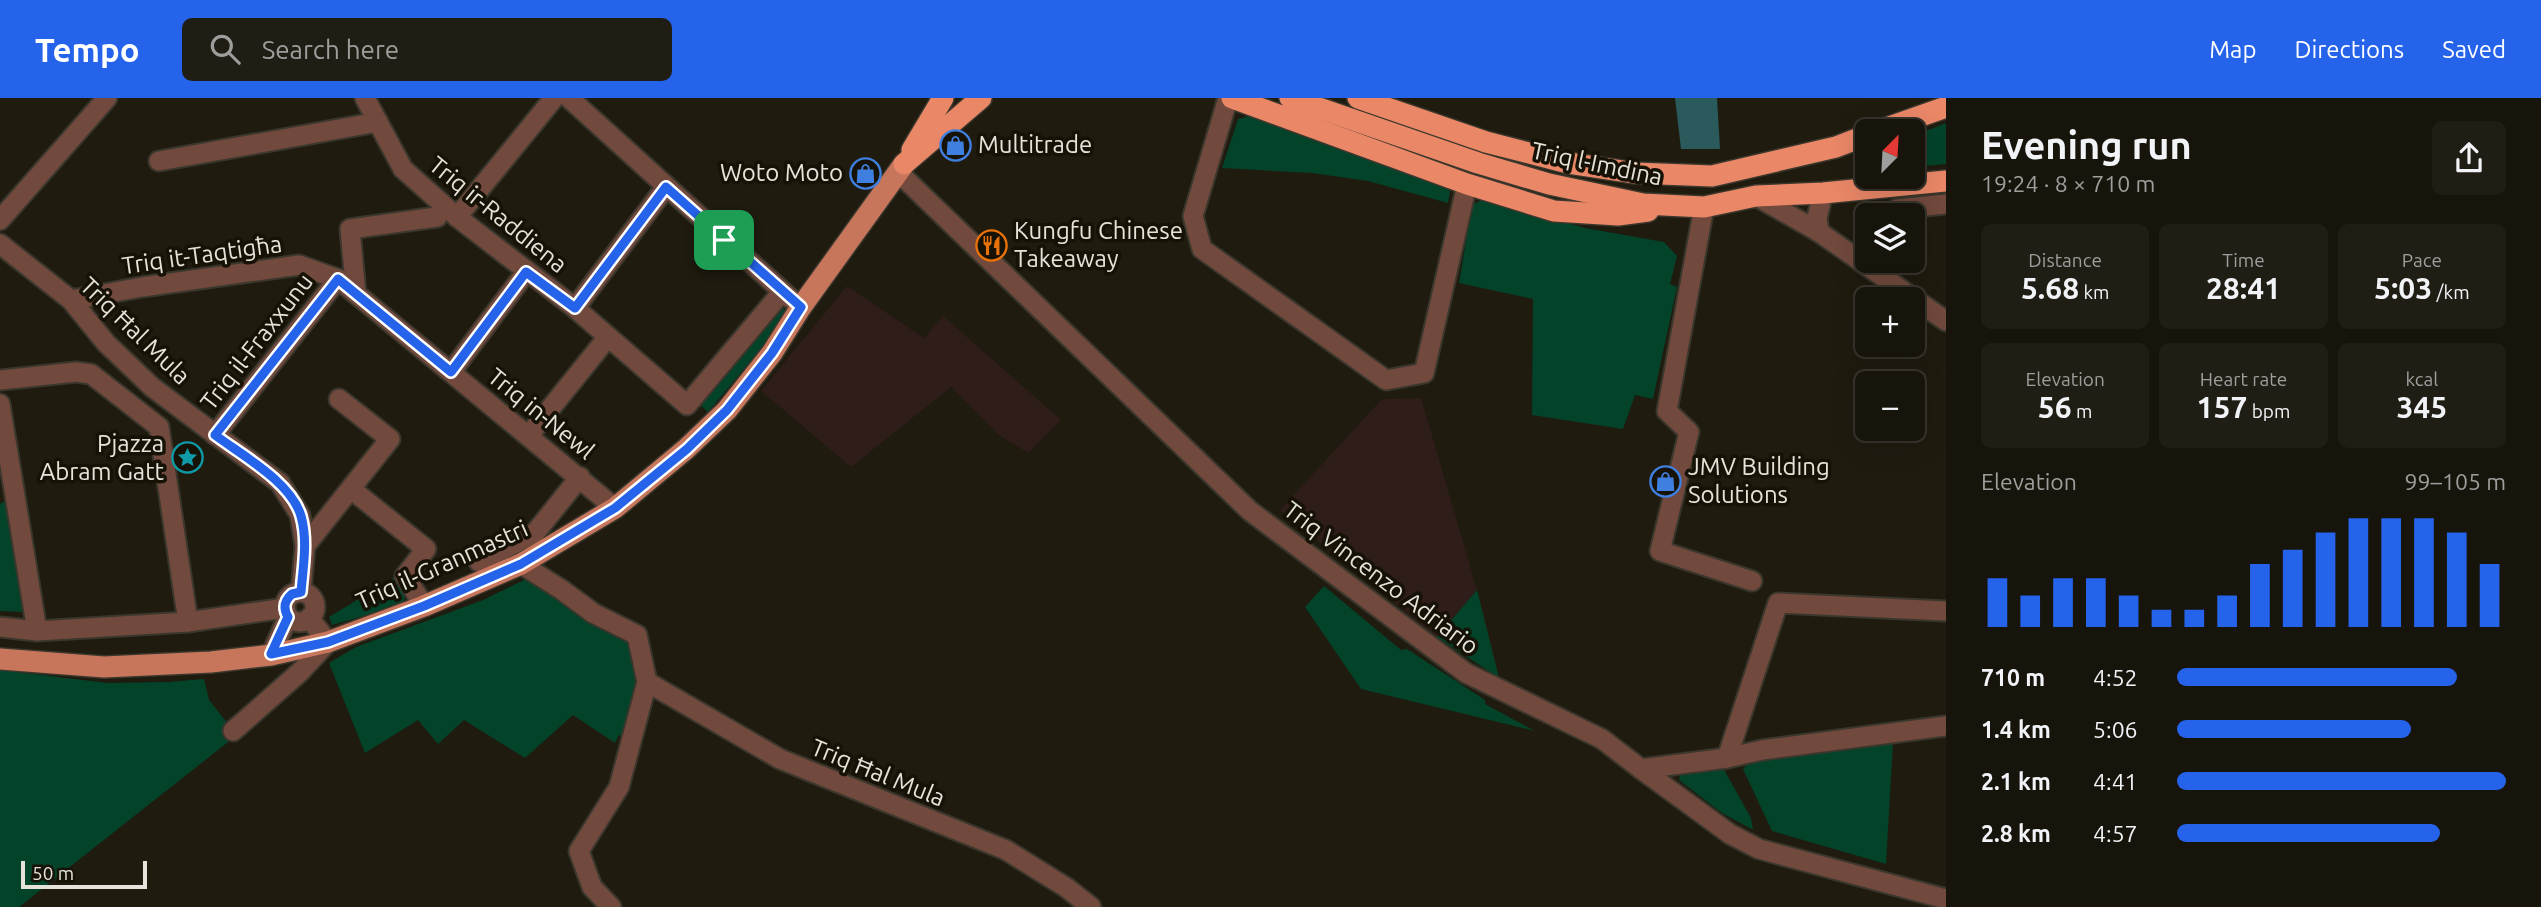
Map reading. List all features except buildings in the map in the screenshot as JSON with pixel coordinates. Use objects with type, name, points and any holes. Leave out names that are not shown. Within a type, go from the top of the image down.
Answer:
[{"type":"highway","points":[[901,169],[936,98]]},
{"type":"highway","points":[[901,169],[943,98]]},
{"type":"highway","points":[[901,169],[961,98]]},
{"type":"highway","points":[[901,169],[981,98]]},
{"type":"highway","points":[[1230,98],[1467,184],[1554,211],[1618,215],[1677,206]]},
{"type":"highway","name":"Triq l-Imdina","points":[[1290,98],[1478,163],[1549,184],[1630,202],[1703,208],[1756,196],[1823,193],[1946,181]]},
{"type":"highway","name":"Triq l-Imdina","points":[[1358,98],[1486,142],[1569,163],[1635,173],[1712,176],[1836,147],[1855,140]]},
{"type":"highway","points":[[1912,119],[1946,107]]},
{"type":"main road","name":"Triq il-Granmastri","points":[[0,659],[104,667],[211,662],[271,654],[328,642],[424,606],[521,564],[615,508],[687,449],[727,410],[772,353],[801,307],[901,169]]},
{"type":"street","points":[[0,220],[107,98]]},
{"type":"street","name":"Triq ir-Raddiena","points":[[366,98],[402,169],[447,217],[575,308],[687,405],[782,292]]},
{"type":"street","points":[[356,294],[350,229],[447,217],[554,98]]},
{"type":"street","points":[[569,98],[801,307]]},
{"type":"street","points":[[1230,98],[1193,216],[1202,249],[1386,380],[1424,373],[1467,184]]},
{"type":"street","points":[[159,161],[378,121]]},
{"type":"street","name":"Triq Vincenzo Adriario","points":[[901,169],[1250,511],[1466,673],[1602,739],[1730,834],[1759,849],[1946,899]]},
{"type":"street","points":[[575,308],[666,187]]},
{"type":"street","points":[[1819,232],[1817,218],[1823,193]]},
{"type":"street","points":[[1756,196],[1855,252]]},
{"type":"street","points":[[1925,206],[1946,204]]},
{"type":"street","points":[[1703,208],[1667,411],[1689,432],[1660,551],[1752,581]]},
{"type":"street","name":"Triq Ħal Mula","points":[[0,244],[71,300],[106,343],[152,387],[280,483],[300,514],[305,546],[301,592]]},
{"type":"street","name":"Triq it-Taqtigħa","points":[[71,300],[299,265],[338,279]]},
{"type":"street","points":[[451,372],[526,272]]},
{"type":"street","points":[[1884,273],[1946,321]]},
{"type":"street","name":"Triq in-Newl","points":[[338,279],[615,508]]},
{"type":"street","name":"Triq il-Fraxxunu","points":[[215,435],[338,279]]},
{"type":"street","points":[[529,435],[608,337]]},
{"type":"street","points":[[0,380],[76,372],[91,374],[159,427],[188,622]]},
{"type":"street","points":[[305,546],[390,439],[339,399]]},
{"type":"street","points":[[0,404],[7,487],[37,631]]},
{"type":"street","points":[[479,562],[535,533],[580,477]]},
{"type":"street","points":[[351,489],[426,549],[405,576],[424,606]]},
{"type":"street","points":[[521,564],[593,613],[636,635],[647,682],[619,787],[579,851],[592,887],[611,907]]},
{"type":"street","points":[[0,627],[37,631],[188,622],[286,612],[301,622],[309,618],[314,610],[313,600],[301,592],[288,598],[286,612],[271,654]]},
{"type":"street","points":[[1727,758],[1778,603],[1946,611]]},
{"type":"street","points":[[233,731],[300,672],[328,642],[309,618]]},
{"type":"street","name":"Triq Ħal Mula","points":[[647,682],[780,759],[1006,850],[1067,888],[1091,907]]},
{"type":"street","points":[[1642,769],[1946,726]]},
{"type":"shaded area","points":[[847,286],[924,338],[943,316],[1061,420],[1028,453],[998,434],[951,387],[851,467],[761,391]]},
{"type":"shaded area","points":[[1421,398],[1477,590],[1437,637],[1280,510],[1382,399]]},
{"type":"green space","points":[[1249,116],[1445,183],[1450,192],[1448,203],[1368,181],[1312,173],[1222,168],[1238,119]]},
{"type":"green space","points":[[1946,123],[1946,164],[1925,166],[1925,131]]},
{"type":"green space","points":[[1484,199],[1585,228],[1664,242],[1677,256],[1670,284],[1677,287],[1653,399],[1635,395],[1623,429],[1532,415],[1533,299],[1459,283],[1472,205]]},
{"type":"green space","points":[[781,308],[787,310],[787,317],[708,412],[699,404]]},
{"type":"green space","points":[[8,499],[24,612],[0,611],[0,504]]},
{"type":"green space","points":[[395,575],[405,599],[401,605],[332,625],[329,617],[362,597],[372,606]]},
{"type":"green space","points":[[526,579],[561,593],[624,634],[633,644],[639,683],[629,739],[619,735],[615,743],[573,715],[525,758],[464,720],[438,744],[418,720],[365,753],[329,663],[356,647],[483,600]]},
{"type":"green space","points":[[1324,586],[1401,650],[1407,649],[1485,700],[1485,704],[1535,731],[1361,689],[1305,607]]},
{"type":"green space","points":[[1477,590],[1499,678],[1437,637]]},
{"type":"green space","points":[[0,670],[108,683],[204,679],[209,700],[237,735],[19,907],[0,907]]},
{"type":"green space","points":[[1893,742],[1886,864],[1772,831],[1743,769],[1751,760]]},
{"type":"green space","points":[[1722,766],[1751,818],[1753,830],[1722,813],[1679,780],[1681,771]]},
{"type":"water","points":[[1675,98],[1717,98],[1720,149],[1681,149]]},
{"type":"place","name":"Multitrade","points":[[955,145]]},
{"type":"place","name":"Woto Moto","points":[[866,173]]},
{"type":"place","name":"Kungfu Chinese Takeaway","points":[[991,245]]},
{"type":"place","name":"Pjazza Abram Gatt","points":[[187,458]]},
{"type":"place","name":"JMV Building Solutions","points":[[1665,481]]},
{"type":"route","points":[[666,187],[724,240],[801,307],[772,353],[727,410],[687,449],[615,508],[521,564],[424,606],[328,642],[271,654],[288,617],[285,603],[292,594],[301,592],[305,546],[300,514],[280,483],[215,435],[338,279],[451,372],[526,272],[575,308],[666,187]]}]
